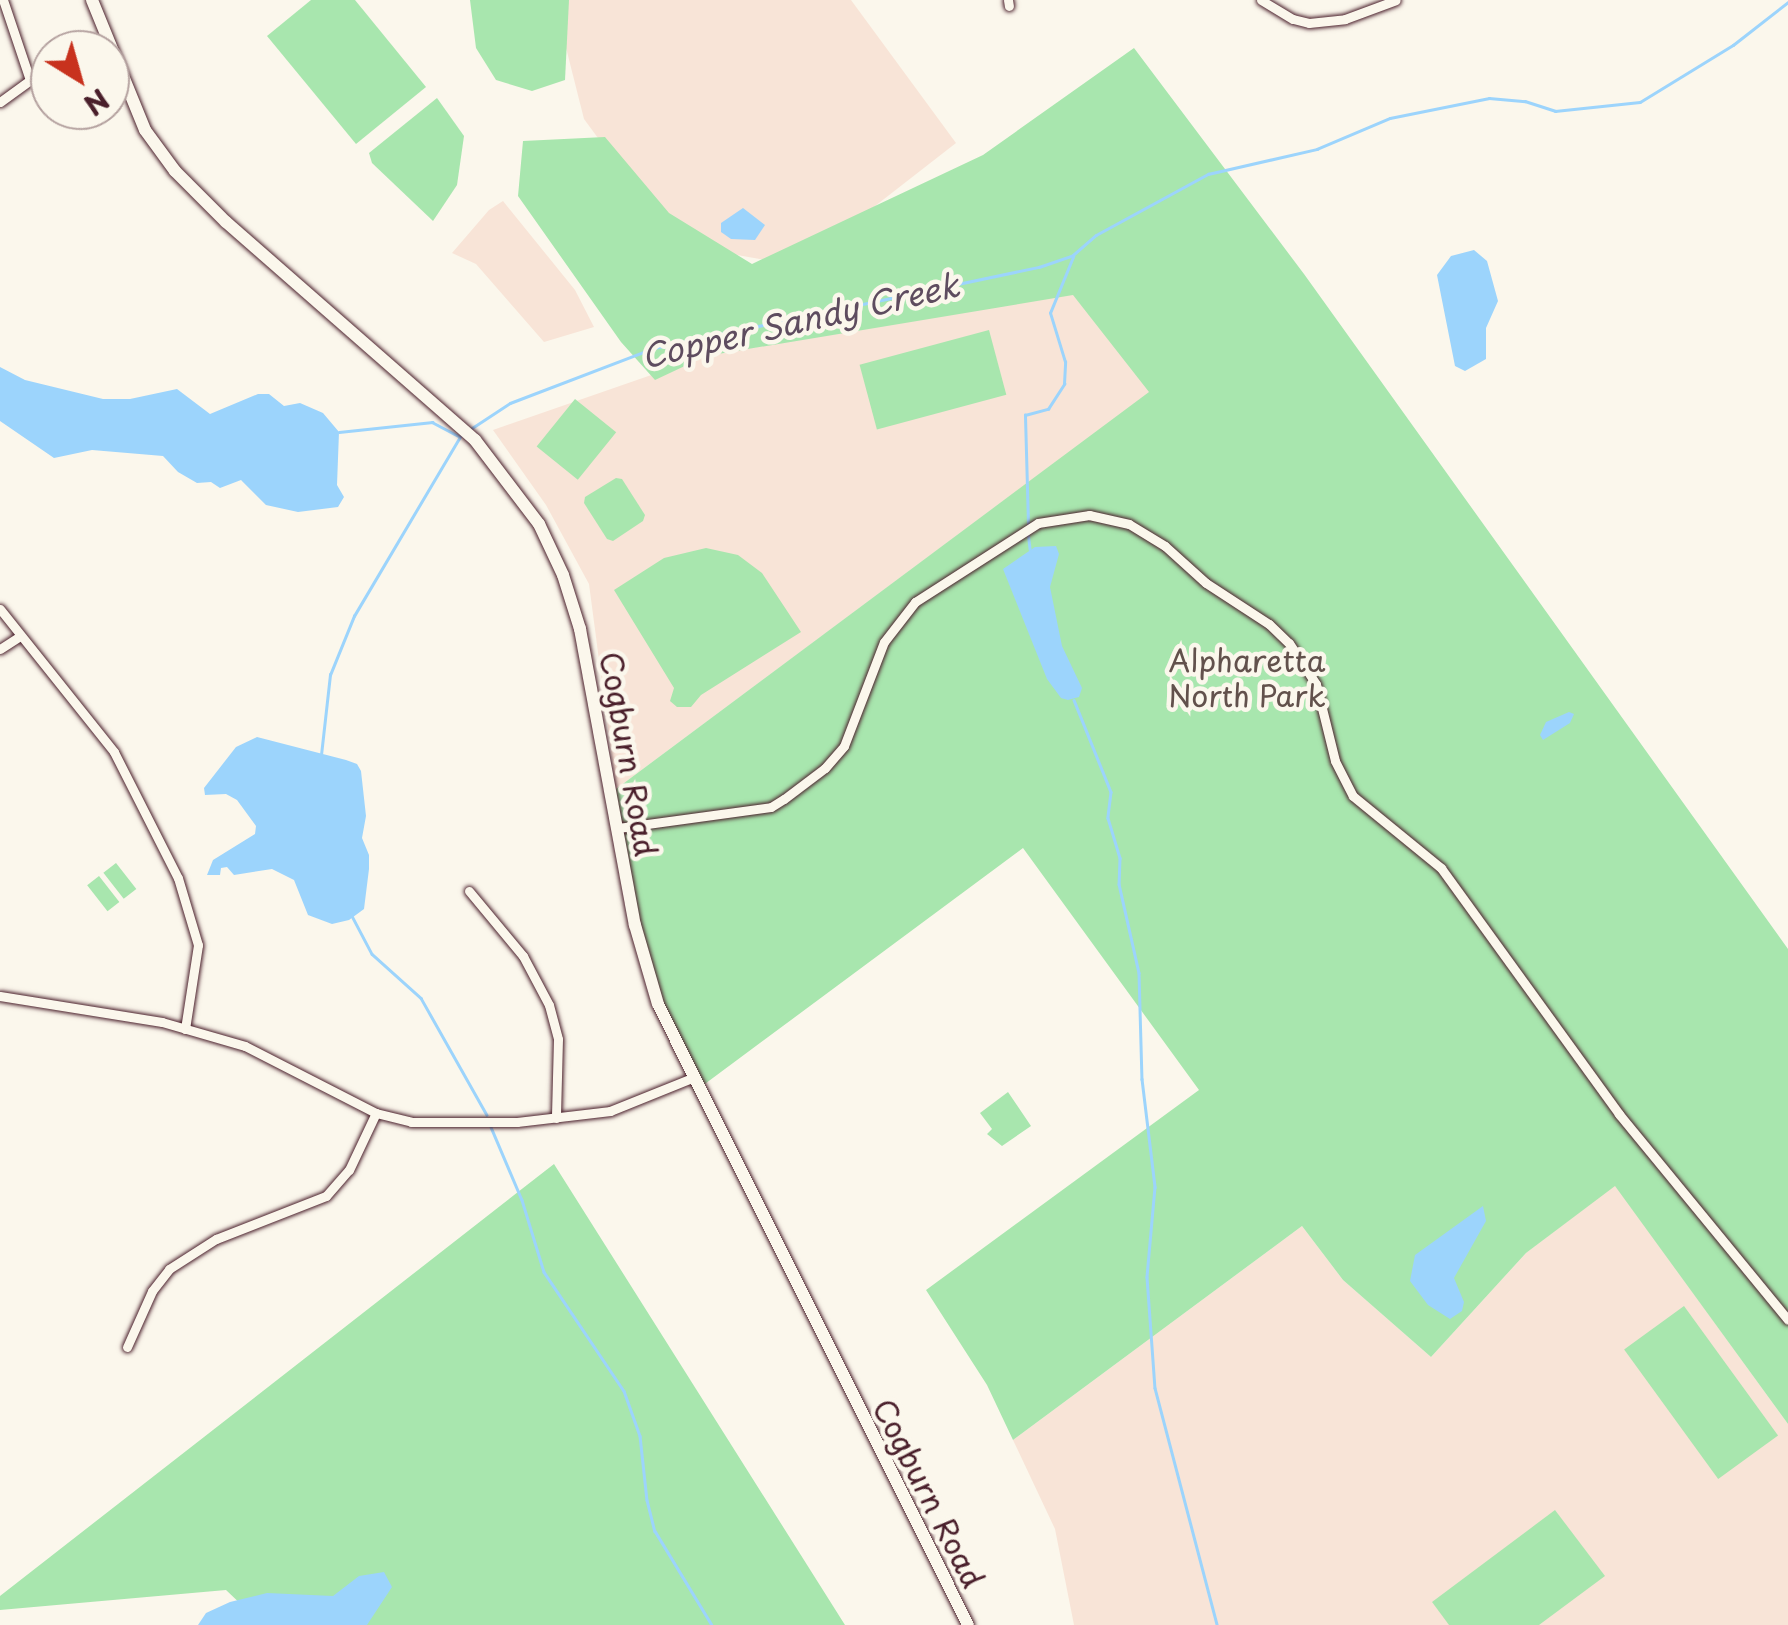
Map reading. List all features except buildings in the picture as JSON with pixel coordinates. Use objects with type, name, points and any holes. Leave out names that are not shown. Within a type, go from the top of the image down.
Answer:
[{"type":"street","points":[[0,102],[30,80],[3,0]]},
{"type":"street","name":"Cogburn Road","points":[[92,0],[145,130],[175,171],[226,222],[476,440],[520,494],[552,549],[573,602],[647,974],[692,1078],[968,1625]]},
{"type":"street","points":[[1262,0],[1292,19],[1310,23],[1345,19],[1396,0]]},
{"type":"street","points":[[618,828],[771,807],[826,768],[844,746],[884,642],[915,602],[1038,523],[1089,514],[1129,524],[1165,546],[1206,583],[1269,624],[1289,644],[1316,684],[1335,761],[1353,796],[1441,868],[1619,1114],[1788,1320]]},
{"type":"street","points":[[0,609],[114,752],[149,813],[178,878],[194,918],[198,945],[185,1030]]},
{"type":"street","points":[[0,650],[20,636]]},
{"type":"street","points":[[469,891],[515,944],[549,1005],[558,1038],[556,1118]]},
{"type":"street","points":[[0,996],[162,1022],[245,1046],[376,1113],[411,1122],[458,1124],[610,1111],[692,1078]]},
{"type":"street","points":[[126,1347],[152,1291],[169,1268],[216,1238],[326,1196],[349,1170],[376,1113]]},
{"type":"shaded area","points":[[554,0],[851,0],[956,143],[798,266],[676,244],[584,119]]},
{"type":"shaded area","points":[[503,201],[575,290],[594,327],[544,342],[476,264],[452,253],[489,210]]},
{"type":"shaded area","points":[[1073,294],[1150,392],[616,789],[589,584],[546,505],[493,430],[709,355]]},
{"type":"shaded area","points":[[1615,1185],[1788,1424],[1788,1625],[1074,1625],[1055,1529],[1013,1440],[1302,1226],[1343,1280],[1431,1357],[1526,1253]]},
{"type":"green space","points":[[311,0],[355,0],[426,87],[356,144],[267,36]]},
{"type":"green space","points":[[470,0],[569,0],[565,80],[532,91],[496,80],[476,48]]},
{"type":"green space","name":"Alpharetta North Park","points":[[1134,48],[1304,274],[1788,949],[1788,1424],[1615,1186],[1526,1253],[1431,1357],[1343,1280],[1302,1226],[1013,1440],[987,1385],[926,1290],[1199,1090],[1023,848],[694,1092],[653,978],[624,868],[616,789],[1149,392],[1073,295],[706,356],[655,380],[621,342],[518,196],[523,141],[605,137],[669,213],[752,264],[983,155]]},
{"type":"green space","points":[[437,98],[464,136],[457,185],[433,221],[372,163],[369,153]]},
{"type":"green space","points":[[989,330],[1006,395],[877,429],[860,365]]},
{"type":"green space","points":[[575,399],[616,432],[578,480],[537,446]]},
{"type":"green space","points":[[616,478],[622,479],[645,515],[643,521],[613,541],[607,539],[584,503],[585,497]]},
{"type":"green space","points":[[706,548],[738,555],[762,573],[801,632],[701,695],[691,707],[677,707],[670,701],[674,688],[614,590],[664,558]]},
{"type":"green space","points":[[116,863],[136,889],[124,899],[103,873]]},
{"type":"green space","points":[[99,876],[119,902],[107,911],[87,885]]},
{"type":"green space","points":[[1008,1092],[1031,1126],[1002,1146],[987,1134],[992,1129],[980,1113]]},
{"type":"green space","points":[[554,1164],[845,1625],[263,1625],[226,1590],[0,1610],[0,1596]]},
{"type":"green space","points":[[1684,1306],[1778,1435],[1718,1479],[1624,1349]]},
{"type":"green space","points":[[1555,1510],[1605,1576],[1539,1625],[1449,1625],[1432,1602]]},
{"type":"water","points":[[743,208],[765,225],[755,240],[731,239],[721,232],[721,223]]},
{"type":"water","points":[[1474,250],[1487,261],[1498,301],[1486,328],[1486,359],[1465,371],[1455,366],[1437,275],[1451,256]]},
{"type":"water","points":[[0,367],[25,380],[103,399],[130,399],[177,389],[210,414],[258,394],[269,394],[284,406],[300,403],[323,413],[339,432],[337,485],[344,497],[338,507],[298,512],[266,505],[241,480],[220,488],[211,482],[197,483],[178,472],[163,456],[92,450],[54,458],[0,421]]},
{"type":"water","points":[[1056,546],[1059,554],[1050,587],[1062,646],[1082,688],[1079,697],[1068,700],[1061,698],[1047,679],[1003,569],[1035,547]]},
{"type":"water","points":[[1569,712],[1574,714],[1570,723],[1543,740],[1540,735],[1546,722]]},
{"type":"water","points":[[257,737],[346,760],[357,764],[361,771],[366,816],[362,838],[369,855],[369,869],[364,909],[349,920],[332,924],[308,915],[294,880],[272,869],[234,875],[227,867],[221,868],[220,875],[207,875],[213,860],[255,834],[256,826],[237,800],[226,794],[205,795],[204,788],[236,747]]},
{"type":"water","points":[[1483,1206],[1486,1221],[1454,1278],[1464,1302],[1462,1311],[1450,1319],[1428,1305],[1410,1281],[1415,1255]]},
{"type":"water","points":[[384,1572],[392,1587],[367,1625],[198,1625],[206,1613],[230,1602],[267,1593],[333,1596],[359,1576]]},
{"type":"waterway","name":"Copper Sandy Creek","points":[[472,428],[510,403],[654,348],[1039,267],[1073,255],[1096,235],[1208,174],[1317,149],[1390,118],[1489,98],[1525,101],[1555,111],[1640,102],[1733,45],[1788,2]]},
{"type":"waterway","points":[[1028,524],[1025,415],[1048,409],[1064,384],[1065,362],[1050,313],[1073,257]]},
{"type":"waterway","points":[[339,432],[432,422],[458,436]]},
{"type":"waterway","name":"Copper Sandy Creek","points":[[321,755],[330,675],[354,616],[461,435]]},
{"type":"waterway","points":[[1028,532],[1030,549]]},
{"type":"waterway","points":[[1074,700],[1111,792],[1108,818],[1120,858],[1119,884],[1139,973],[1142,1079],[1155,1187],[1147,1277],[1155,1388],[1217,1625]]},
{"type":"waterway","name":"Copper Sandy Creek","points":[[351,914],[372,954],[421,998],[487,1115]]},
{"type":"waterway","name":"Copper Sandy Creek","points":[[491,1127],[522,1200],[544,1272],[624,1391],[640,1436],[647,1500],[655,1531],[712,1625]]}]
